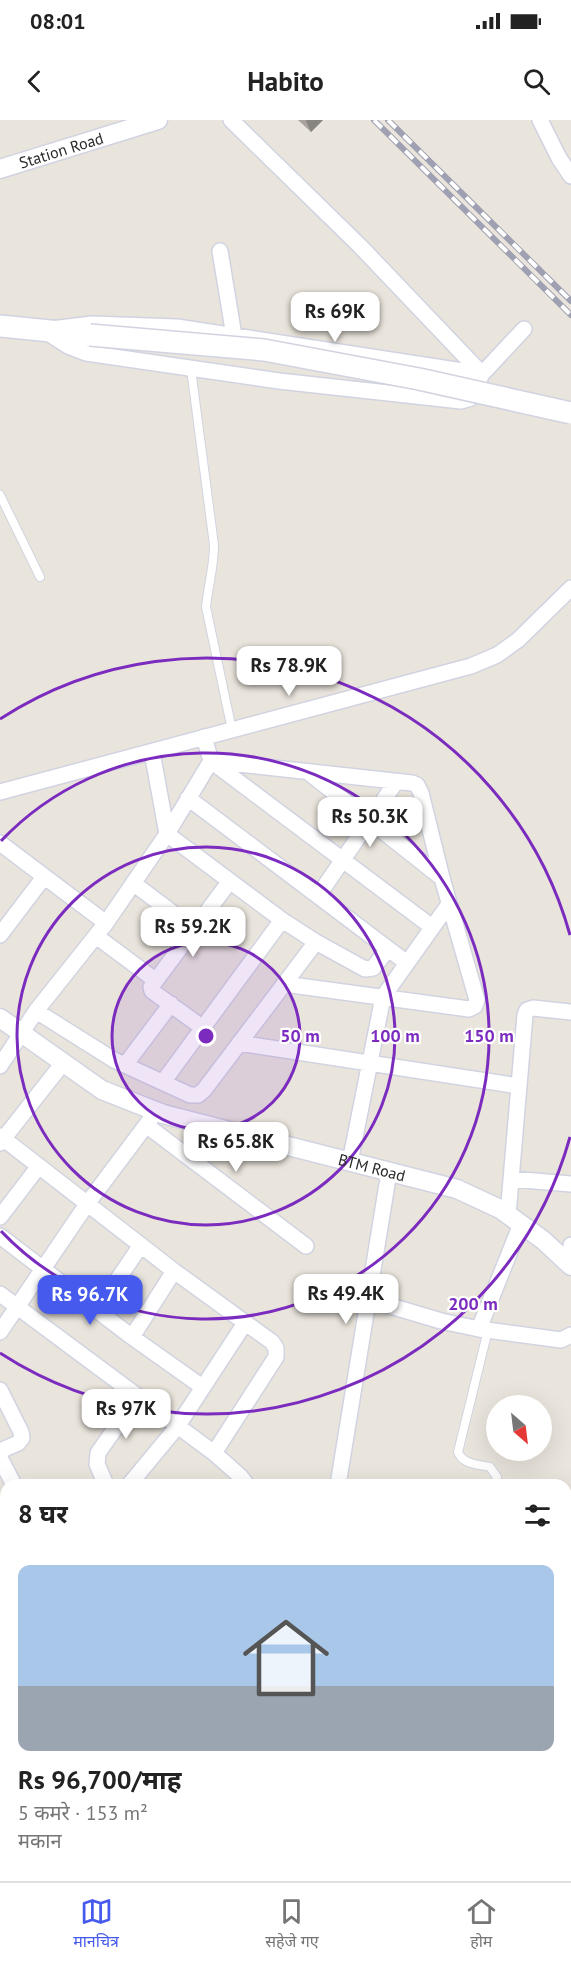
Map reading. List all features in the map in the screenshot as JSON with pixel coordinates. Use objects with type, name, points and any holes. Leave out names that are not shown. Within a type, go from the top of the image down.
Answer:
[{"type":"main road","points":[[0,326],[264,350],[419,379],[571,413]]},
{"type":"street","name":"Station Road","points":[[0,169],[158,120]]},
{"type":"street","points":[[231,120],[360,246],[482,374]]},
{"type":"street","points":[[540,120],[571,176]]},
{"type":"street","points":[[220,251],[234,336]]},
{"type":"street","points":[[43,330],[92,324],[177,327],[482,374]]},
{"type":"street","points":[[43,330],[68,346],[86,353],[191,369],[461,401],[471,398],[482,374],[524,329]]},
{"type":"street","points":[[0,792],[471,666],[497,655],[518,640],[571,588]]},
{"type":"street","points":[[204,738],[211,761],[432,927]]},
{"type":"street","points":[[152,752],[167,834],[282,920],[316,942],[368,970],[373,968],[388,949]]},
{"type":"street","points":[[211,761],[417,785],[422,793],[442,878],[477,1000],[475,1006],[469,1009],[284,984]]},
{"type":"street","points":[[0,1066],[36,1011],[101,930],[167,834],[211,761]]},
{"type":"street","points":[[308,772],[442,878]]},
{"type":"street","points":[[318,896],[396,782]]},
{"type":"street","points":[[188,798],[407,963]]},
{"type":"street","points":[[0,843],[44,877],[156,980]]},
{"type":"street","points":[[0,935],[44,877]]},
{"type":"street","points":[[203,1028],[152,991],[151,987],[230,881]]},
{"type":"street","points":[[133,883],[194,929]]},
{"type":"street","points":[[350,1162],[383,997],[449,904]]},
{"type":"street","points":[[163,1082],[282,920]]},
{"type":"street","points":[[36,1011],[114,1060],[190,1095],[198,1095],[316,942]]},
{"type":"street","points":[[125,1065],[171,1004]]},
{"type":"street","points":[[483,1330],[515,1220],[511,1179],[525,1015],[527,1010],[533,1008],[571,1012]]},
{"type":"street","name":"BTM Road","points":[[0,1018],[102,1090],[151,1118],[350,1162],[457,1189],[515,1220],[543,1240],[570,1265]]},
{"type":"street","points":[[239,1043],[519,1086]]},
{"type":"street","points":[[63,1063],[1,1139],[174,1271],[272,1342],[276,1348],[276,1357],[214,1453]]},
{"type":"street","points":[[0,1332],[87,1204],[151,1118],[306,1246]]},
{"type":"street","points":[[0,1217],[39,1166]]},
{"type":"street","points":[[339,1479],[389,1172]]},
{"type":"street","points":[[511,1179],[571,1184]]},
{"type":"street","points":[[0,1236],[132,1337],[201,1386]]},
{"type":"street","points":[[97,1310],[141,1245]]},
{"type":"street","points":[[570,1265],[571,1245]]},
{"type":"street","points":[[132,1337],[174,1271]]},
{"type":"street","points":[[0,1293],[214,1453],[242,1479]]},
{"type":"street","points":[[367,1299],[441,1321],[483,1330],[561,1340],[571,1335]]},
{"type":"street","points":[[134,1479],[177,1427],[201,1386],[245,1323]]},
{"type":"street","points":[[0,1390],[22,1438],[18,1443],[0,1451]]},
{"type":"street","points":[[103,1479],[97,1464],[98,1453],[137,1397]]},
{"type":"street","points":[[0,1458],[11,1479]]},
{"type":"lane","points":[[191,369],[214,545],[214,565],[206,607],[232,730]]},
{"type":"lane","points":[[0,495],[40,577]]},
{"type":"lane","points":[[483,1330],[458,1452],[465,1462],[490,1467],[496,1479]]},
{"type":"railway","points":[[374,120],[571,315]]},
{"type":"railway","points":[[388,120],[571,301]]}]
